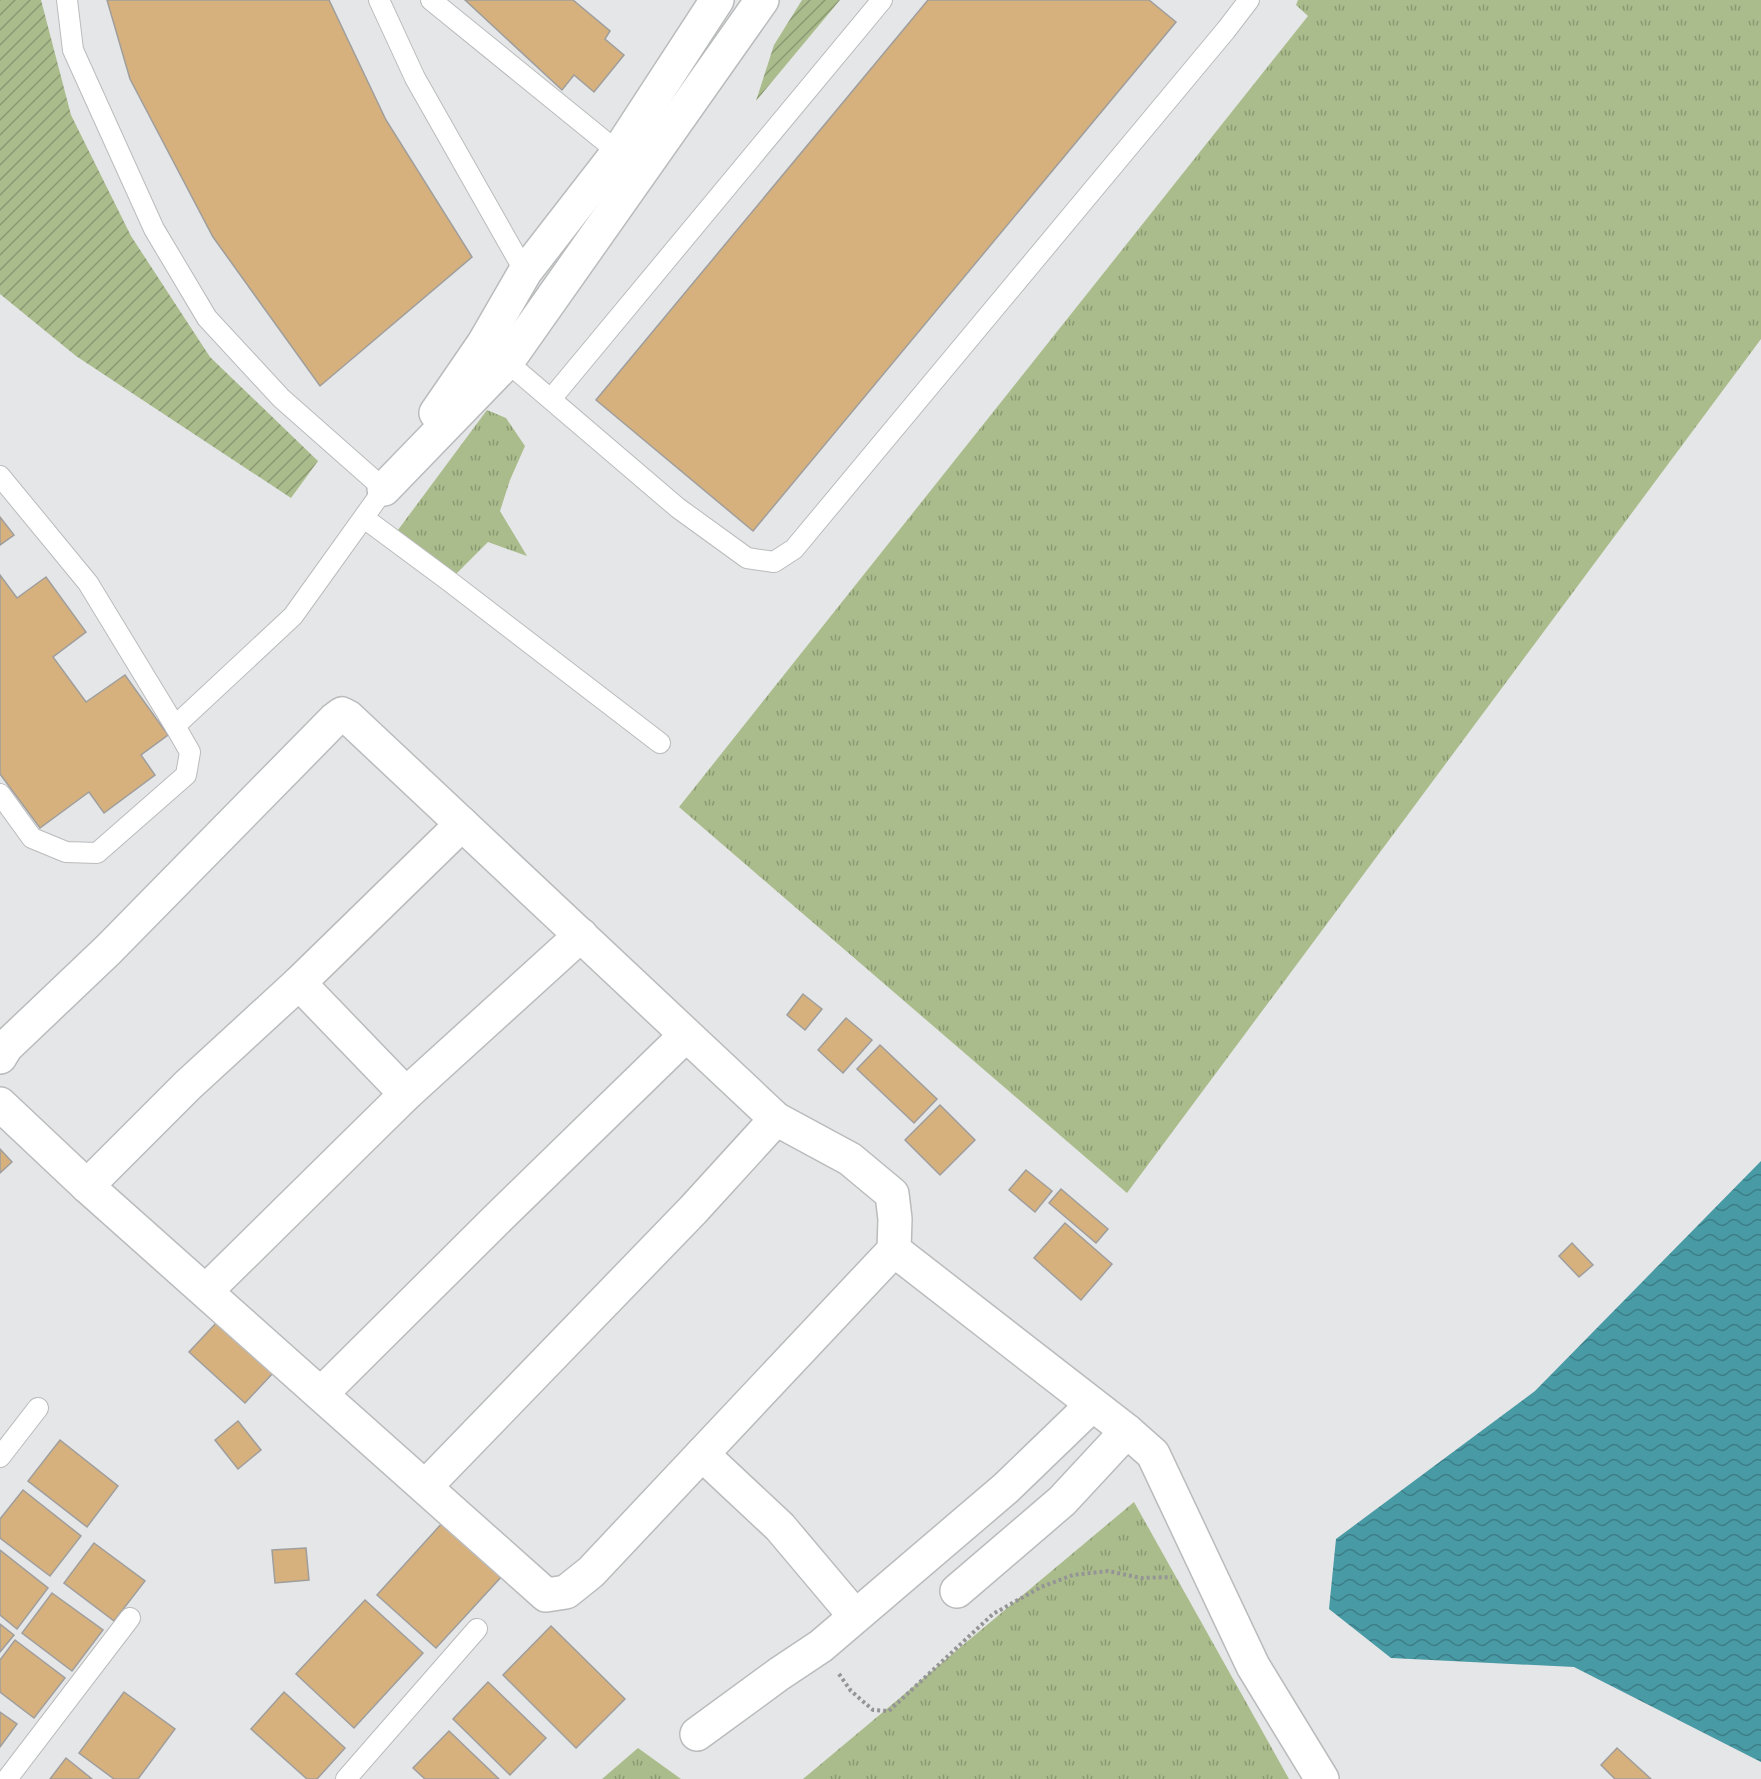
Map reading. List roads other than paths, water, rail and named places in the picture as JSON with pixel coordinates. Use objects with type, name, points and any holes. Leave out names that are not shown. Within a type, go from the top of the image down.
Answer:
[{"type":"street","points":[[495,352],[525,272],[618,152],[717,0]]},
{"type":"street","points":[[384,489],[495,352],[762,0]]},
{"type":"street","points":[[0,1057],[6,1047],[108,950],[342,714],[348,717],[581,934],[776,1119],[850,1159],[892,1194],[895,1219],[894,1250],[591,1572],[566,1592],[546,1595],[87,1185],[0,1104]]},
{"type":"street","points":[[87,1185],[188,1085],[299,983],[462,824]]},
{"type":"street","points":[[206,1291],[406,1094],[581,934]]},
{"type":"street","points":[[299,983],[406,1094]]},
{"type":"street","points":[[321,1394],[686,1035]]},
{"type":"street","points":[[425,1487],[693,1210],[776,1119]]},
{"type":"street","points":[[894,1250],[1127,1431],[1153,1454],[1253,1666],[1322,1779]]},
{"type":"street","points":[[697,1734],[821,1646],[1006,1488],[1092,1405]]},
{"type":"street","points":[[957,1591],[1062,1501],[1127,1431]]},
{"type":"street","points":[[702,1454],[780,1527],[855,1616]]},
{"type":"lane","points":[[67,0],[73,50],[154,229],[207,318],[281,398],[384,489],[293,616],[175,726]]},
{"type":"lane","points":[[379,0],[415,78],[525,272]]},
{"type":"lane","points":[[430,0],[618,152]]},
{"type":"lane","points":[[551,399],[882,0]]},
{"type":"lane","points":[[495,352],[678,508],[747,558],[774,561],[794,549],[1249,0]]},
{"type":"lane","points":[[0,476],[88,584],[190,752],[186,775],[97,853],[66,852],[32,838],[0,794]]},
{"type":"lane","points":[[364,518],[660,743]]},
{"type":"lane","points":[[0,1457],[38,1408]]},
{"type":"lane","points":[[7,1779],[130,1618]]},
{"type":"lane","points":[[346,1779],[477,1629]]},
{"type":"water","points":[[1761,1161],[1761,1762],[1574,1667],[1391,1658],[1329,1609],[1336,1539],[1535,1391]]}]
